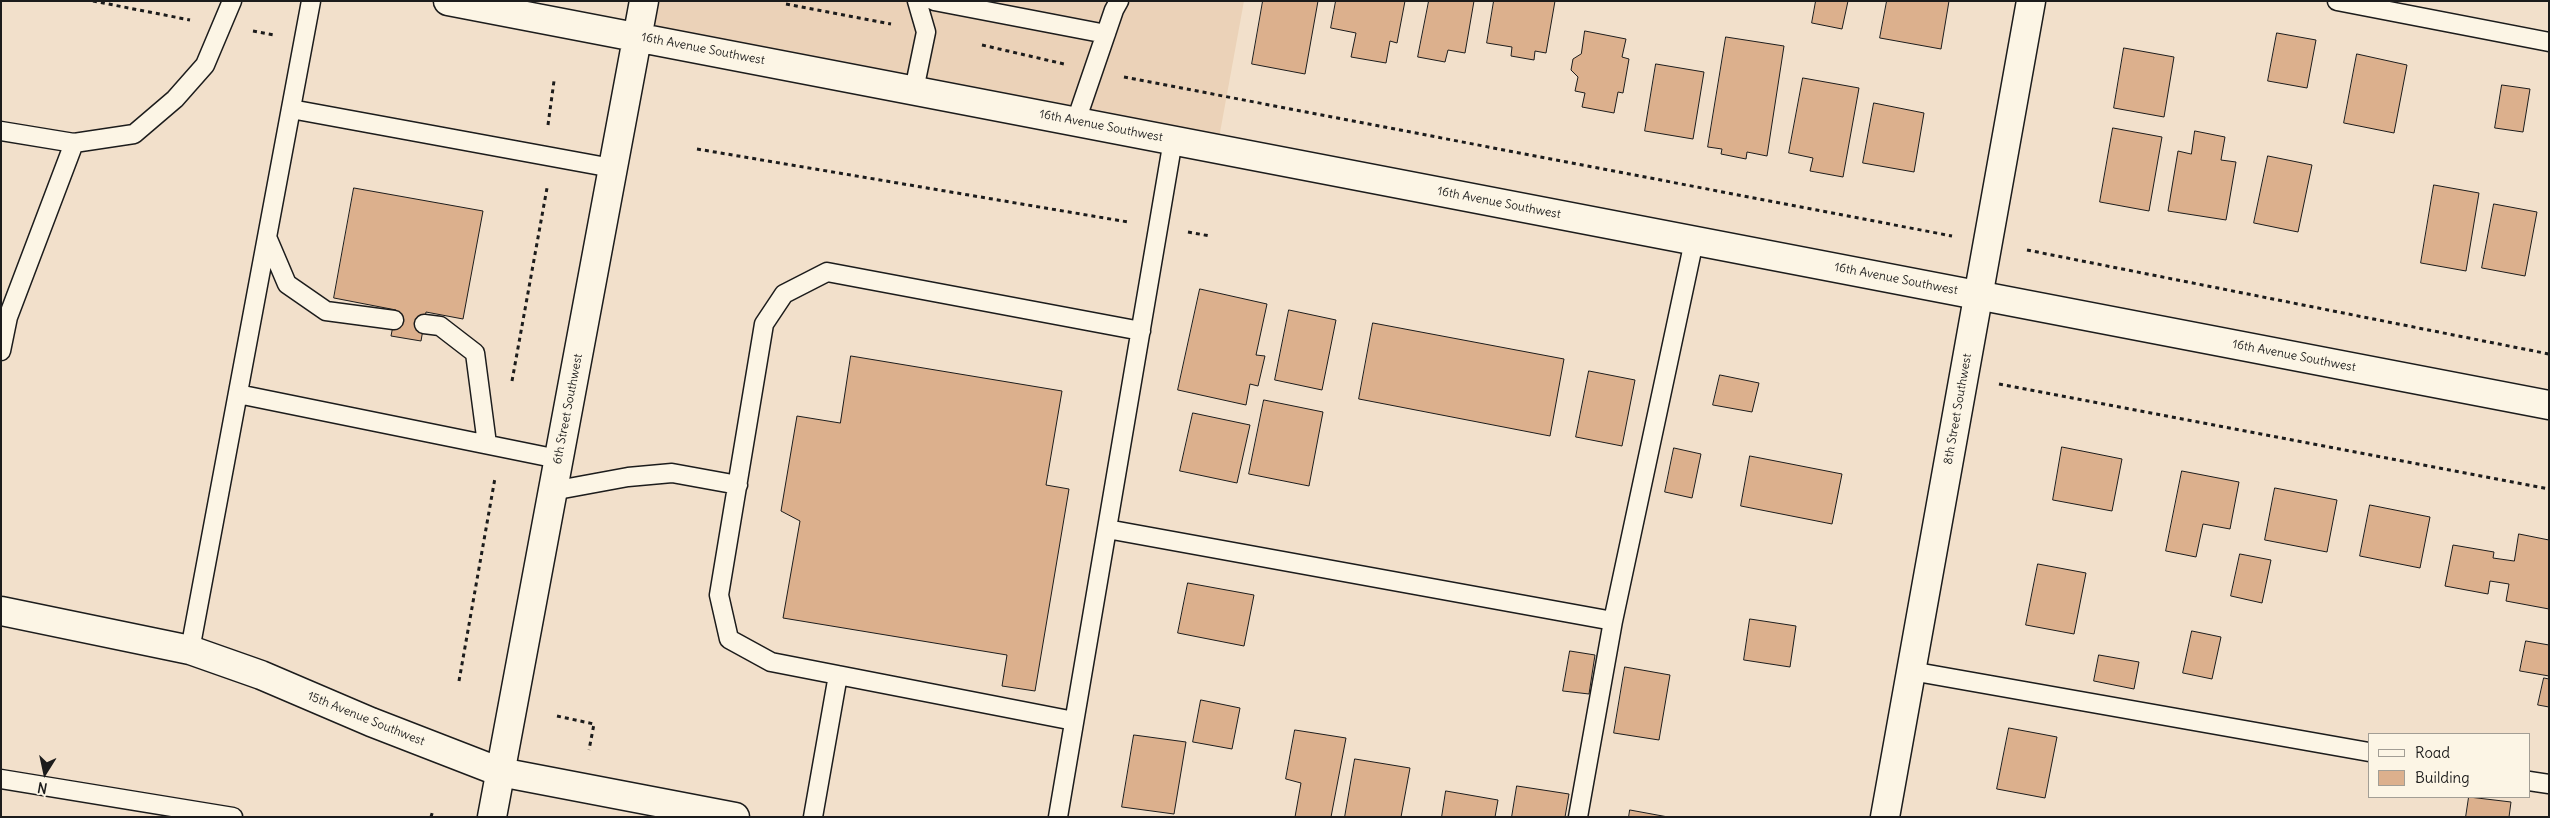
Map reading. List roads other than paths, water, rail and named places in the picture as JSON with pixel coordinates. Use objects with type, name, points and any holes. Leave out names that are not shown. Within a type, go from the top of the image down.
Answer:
[{"type":"main road","name":"16th Avenue Southwest","points":[[448,1],[2549,405]]},
{"type":"main road","name":"6th Street Southwest","points":[[492,817],[644,1]]},
{"type":"main road","name":"8th Street Southwest","points":[[1885,817],[2031,1]]},
{"type":"main road","name":"15th Avenue Southwest","points":[[1,611],[190,650],[261,675],[371,722],[500,772],[682,812],[734,817]]},
{"type":"lane","points":[[1,131],[74,143],[134,134],[175,99],[205,65],[232,1]]},
{"type":"lane","points":[[190,650],[311,1]]},
{"type":"lane","points":[[914,90],[926,32],[917,1]]},
{"type":"lane","points":[[934,1],[1106,34]]},
{"type":"lane","points":[[1076,121],[1119,1]]},
{"type":"lane","points":[[2337,1],[2549,42]]},
{"type":"lane","points":[[291,109],[612,168]]},
{"type":"lane","points":[[1058,817],[1173,140]]},
{"type":"lane","points":[[1,351],[8,317],[74,143]]},
{"type":"lane","points":[[267,237],[287,284],[326,310],[394,320]]},
{"type":"lane","points":[[1578,817],[1613,621],[1694,241]]},
{"type":"lane","points":[[1074,721],[771,662],[728,639],[719,594],[764,324],[784,294],[827,272],[1141,331]]},
{"type":"lane","points":[[424,324],[440,326],[475,353],[486,444]]},
{"type":"lane","points":[[238,394],[558,459]]},
{"type":"lane","points":[[552,491],[628,477],[672,474],[738,485]]},
{"type":"lane","points":[[1107,530],[1613,621]]},
{"type":"lane","points":[[1911,671],[2368,752]]},
{"type":"lane","points":[[813,817],[838,675]]},
{"type":"lane","points":[[1,779],[233,817]]},
{"type":"lane","points":[[2530,781],[2549,784]]}]
